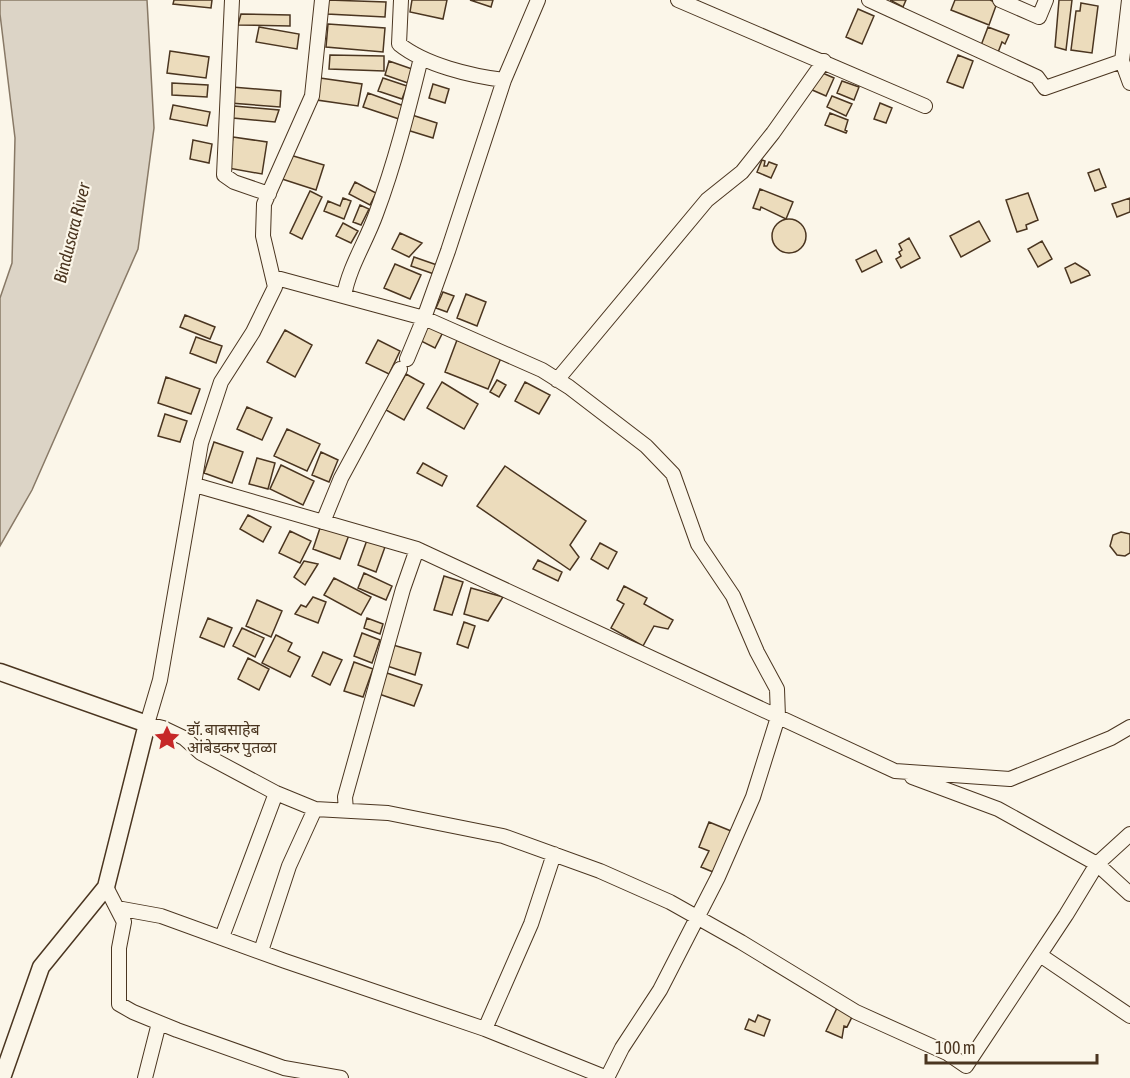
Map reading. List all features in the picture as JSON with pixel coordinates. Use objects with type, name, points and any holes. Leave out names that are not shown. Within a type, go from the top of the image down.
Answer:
[{"type":"main road","points":[[0,672],[147,724],[106,887],[41,967],[2,1078]]},
{"type":"street","points":[[232,0],[224,175],[234,182],[269,194]]},
{"type":"street","points":[[322,0],[312,96],[264,204],[263,236],[275,288],[253,332],[221,382],[201,443],[160,680],[147,724],[163,728],[184,738],[201,753],[276,793],[315,809],[388,813],[503,836],[600,871],[670,902],[856,1012],[947,1053],[963,1072],[1097,864],[1130,834]]},
{"type":"street","points":[[401,0],[399,44],[412,55],[480,77],[504,80]]},
{"type":"street","points":[[323,522],[341,478],[404,364],[424,318],[504,80],[538,0]]},
{"type":"street","points":[[678,0],[694,3],[925,106]]},
{"type":"street","points":[[869,0],[1037,77],[1045,88],[1122,61]]},
{"type":"street","points":[[1000,0],[1039,17],[1046,0]]},
{"type":"street","points":[[1129,0],[1122,61],[1130,83]]},
{"type":"street","points":[[344,296],[348,277],[375,217],[399,147],[421,57]]},
{"type":"street","points":[[557,380],[707,200],[742,172],[824,61]]},
{"type":"street","points":[[117,908],[161,915],[385,996],[485,1029],[607,1078],[622,1048],[660,990],[718,877],[753,797],[778,717],[777,689],[757,652],[733,596],[698,544],[673,474],[646,446],[542,370],[424,318],[273,277]]},
{"type":"street","points":[[195,485],[417,549],[896,771],[998,809],[1097,864],[1130,894]]},
{"type":"street","points":[[346,811],[345,796],[400,600],[417,549]]},
{"type":"street","points":[[896,771],[1010,779],[1111,738],[1130,727]]},
{"type":"street","points":[[222,937],[276,793]]},
{"type":"street","points":[[261,951],[288,866],[315,809]]},
{"type":"street","points":[[485,1029],[531,924],[554,854]]},
{"type":"street","points":[[106,887],[124,922],[119,948],[120,1004],[159,1023],[284,1068],[341,1078]]},
{"type":"street","points":[[1040,955],[1130,1016]]},
{"type":"street","points":[[145,1078],[159,1023]]},
{"type":"water","name":"Bindusara River","points":[[0,0],[147,0],[154,128],[138,249],[32,490],[0,546],[0,298],[12,263],[15,138]]},
{"type":"building","points":[[174,0],[212,0],[211,8],[173,4]]},
{"type":"building","points":[[328,0],[386,2],[385,17],[327,14]]},
{"type":"building","points":[[412,0],[447,0],[443,19],[410,12]]},
{"type":"building","points":[[470,0],[493,0],[491,7]]},
{"type":"building","points":[[890,0],[906,0],[903,7]]},
{"type":"building","points":[[955,0],[990,0],[997,3],[989,25],[951,10]]},
{"type":"building","points":[[1059,0],[1072,0],[1066,50],[1055,47]]},
{"type":"building","points":[[1081,3],[1098,6],[1092,53],[1071,50],[1076,11],[1080,11]]},
{"type":"building","points":[[858,9],[874,16],[862,44],[846,37]]},
{"type":"building","points":[[241,14],[290,15],[290,26],[238,25]]},
{"type":"building","points":[[328,24],[385,28],[383,52],[326,47]]},
{"type":"building","points":[[259,27],[299,34],[297,49],[256,42]]},
{"type":"building","points":[[988,27],[1009,35],[1005,44],[1002,42],[997,55],[980,48]]},
{"type":"building","points":[[170,51],[209,57],[206,78],[167,73]]},
{"type":"building","points":[[330,55],[384,56],[384,71],[329,69]]},
{"type":"building","points":[[958,55],[973,61],[963,88],[947,82]]},
{"type":"building","points":[[389,61],[412,69],[408,83],[385,75]]},
{"type":"building","points":[[818,71],[834,78],[826,96],[810,89]]},
{"type":"building","points":[[320,78],[362,84],[358,106],[317,100]]},
{"type":"building","points":[[383,78],[407,86],[402,99],[378,91]]},
{"type":"building","points":[[842,81],[859,87],[854,100],[837,93]]},
{"type":"building","points":[[172,83],[208,85],[207,97],[172,95]]},
{"type":"building","points":[[433,84],[449,89],[445,103],[429,98]]},
{"type":"building","points":[[232,87],[281,91],[280,107],[230,103]]},
{"type":"building","points":[[368,93],[404,106],[399,119],[363,107]]},
{"type":"building","points":[[832,96],[852,104],[846,116],[827,107]]},
{"type":"building","points":[[880,103],[892,108],[886,123],[874,119]]},
{"type":"building","points":[[173,105],[210,112],[207,126],[170,119]]},
{"type":"building","points":[[234,106],[279,110],[275,122],[233,118]]},
{"type":"building","points":[[830,113],[848,120],[846,133],[825,125]]},
{"type":"building","points":[[412,115],[437,123],[433,138],[407,130]]},
{"type":"building","points":[[233,137],[267,142],[262,174],[228,168]]},
{"type":"building","points":[[193,140],[212,144],[209,163],[190,159]]},
{"type":"building","points":[[290,155],[324,165],[316,190],[282,179]]},
{"type":"building","points":[[762,160],[765,161],[764,166],[767,166],[769,162],[777,165],[771,178],[757,172]]},
{"type":"building","points":[[1099,169],[1106,187],[1095,191],[1088,173]]},
{"type":"building","points":[[355,182],[376,193],[370,205],[349,194]]},
{"type":"building","points":[[760,189],[793,202],[786,219],[761,207],[760,210],[753,208]]},
{"type":"building","points":[[310,191],[322,197],[302,239],[290,233]]},
{"type":"building","points":[[1028,193],[1038,220],[1026,225],[1027,229],[1017,232],[1006,200]]},
{"type":"building","points":[[343,198],[351,201],[344,219],[324,211],[328,201],[340,206]]},
{"type":"building","points":[[1130,198],[1130,212],[1117,217],[1112,204]]},
{"type":"building","points":[[360,205],[369,209],[361,225],[353,222]]},
{"type":"building","points":[[789,219],[801,224],[806,236],[801,248],[789,253],[777,248],[772,236],[777,224]]},
{"type":"building","points":[[979,221],[990,241],[961,257],[950,236]]},
{"type":"building","points":[[343,223],[358,231],[351,243],[336,236]]},
{"type":"building","points":[[400,233],[422,243],[409,257],[392,249]]},
{"type":"building","points":[[909,238],[920,258],[901,268],[896,259],[901,256],[899,252],[902,250],[899,244]]},
{"type":"building","points":[[1042,241],[1052,259],[1038,267],[1028,249]]},
{"type":"building","points":[[876,250],[882,262],[862,272],[856,260]]},
{"type":"building","points":[[414,257],[437,265],[434,274],[411,266]]},
{"type":"building","points":[[1075,263],[1088,271],[1090,275],[1071,283],[1065,268]]},
{"type":"building","points":[[395,264],[421,275],[410,299],[384,288]]},
{"type":"building","points":[[443,292],[454,296],[447,312],[436,308]]},
{"type":"building","points":[[466,294],[486,302],[477,326],[457,318]]},
{"type":"building","points":[[185,315],[215,327],[210,339],[180,327]]},
{"type":"building","points":[[429,323],[444,330],[435,348],[421,341]]},
{"type":"building","points":[[285,330],[312,345],[295,377],[267,362]]},
{"type":"building","points":[[196,337],[222,346],[216,363],[190,353]]},
{"type":"building","points":[[378,340],[400,351],[389,374],[366,363]]},
{"type":"building","points":[[457,340],[501,358],[488,389],[445,372]]},
{"type":"building","points":[[406,374],[424,384],[404,420],[386,410]]},
{"type":"building","points":[[166,377],[200,389],[191,414],[158,403]]},
{"type":"building","points":[[497,380],[506,385],[499,397],[490,392]]},
{"type":"building","points":[[442,382],[478,404],[464,429],[427,408]]},
{"type":"building","points":[[525,382],[550,395],[539,414],[515,401]]},
{"type":"building","points":[[247,407],[272,418],[262,440],[237,429]]},
{"type":"building","points":[[165,414],[187,421],[180,442],[158,436]]},
{"type":"building","points":[[287,429],[320,444],[307,471],[274,456]]},
{"type":"building","points":[[214,442],[243,452],[232,483],[204,473]]},
{"type":"building","points":[[321,452],[338,460],[329,482],[312,475]]},
{"type":"building","points":[[257,458],[275,463],[268,489],[249,484]]},
{"type":"building","points":[[423,463],[447,476],[442,486],[417,473]]},
{"type":"building","points":[[281,465],[314,481],[303,505],[270,489]]},
{"type":"building","points":[[505,466],[586,521],[570,545],[579,557],[570,570],[477,506]]},
{"type":"building","points":[[248,515],[271,527],[263,542],[240,529]]},
{"type":"building","points":[[321,525],[349,535],[340,559],[313,549]]},
{"type":"building","points":[[290,531],[311,541],[300,563],[279,553]]},
{"type":"building","points":[[1121,532],[1130,534],[1130,553],[1125,556],[1117,555],[1110,546],[1113,535]]},
{"type":"building","points":[[367,540],[385,547],[376,572],[358,565]]},
{"type":"building","points":[[600,543],[617,552],[608,569],[591,559]]},
{"type":"building","points":[[538,560],[562,572],[558,581],[533,569]]},
{"type":"building","points":[[304,561],[318,564],[305,585],[294,577]]},
{"type":"building","points":[[364,573],[392,586],[386,600],[358,588]]},
{"type":"building","points":[[444,576],[463,582],[452,615],[434,610]]},
{"type":"building","points":[[334,578],[371,597],[361,615],[324,595]]},
{"type":"building","points":[[624,586],[647,598],[644,604],[673,620],[668,629],[654,626],[643,646],[611,628],[624,604],[617,600]]},
{"type":"building","points":[[471,588],[503,597],[488,621],[464,614]]},
{"type":"building","points":[[313,597],[326,602],[318,623],[295,614],[301,605],[306,607]]},
{"type":"building","points":[[257,600],[282,611],[271,637],[246,626]]},
{"type":"building","points":[[208,618],[232,628],[224,647],[200,637]]},
{"type":"building","points":[[367,618],[383,624],[380,634],[364,628]]},
{"type":"building","points":[[464,622],[475,626],[468,648],[457,644]]},
{"type":"building","points":[[242,628],[264,638],[255,657],[233,646]]},
{"type":"building","points":[[362,633],[380,640],[372,663],[354,656]]},
{"type":"building","points":[[276,635],[292,643],[288,651],[300,657],[290,677],[262,663]]},
{"type":"building","points":[[393,645],[421,653],[415,675],[387,666]]},
{"type":"building","points":[[323,652],[342,660],[330,685],[312,676]]},
{"type":"building","points":[[248,658],[269,669],[259,690],[238,679]]},
{"type":"building","points":[[354,662],[373,669],[363,697],[344,691]]},
{"type":"building","points":[[387,673],[422,685],[414,706],[379,694]]},
{"type":"building","points":[[709,822],[731,831],[713,872],[701,867],[709,851],[699,847]]},
{"type":"building","points":[[837,1008],[853,1015],[847,1027],[844,1026],[842,1038],[826,1031]]},
{"type":"building","points":[[758,1015],[770,1020],[764,1036],[745,1029],[749,1019],[755,1022]]},
{"type":"place","name":"डॉ. बाबसाहेब आंबेडकर पुतळा","points":[[167,738]]}]
